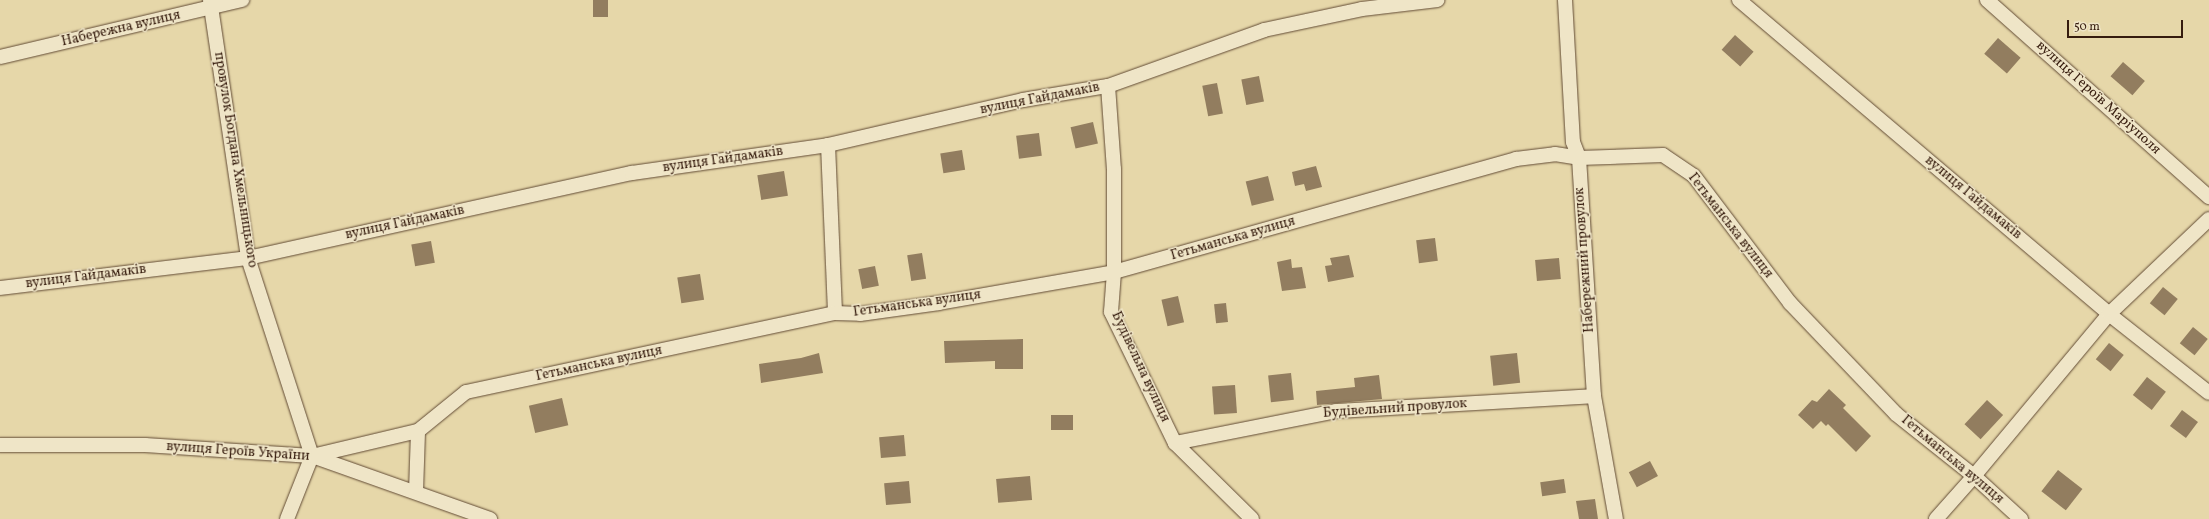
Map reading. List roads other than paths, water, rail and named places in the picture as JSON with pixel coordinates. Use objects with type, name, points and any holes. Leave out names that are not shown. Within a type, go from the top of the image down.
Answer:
[{"type":"street","name":"Набережна вулиця","points":[[0,57],[210,4],[242,0]]},
{"type":"street","name":"вулиця Гайдамаків","points":[[0,288],[248,258],[632,173],[828,145],[1023,100],[1108,86],[1264,30],[1362,9],[1437,0]]},
{"type":"street","name":"Набережний провулок","points":[[1565,0],[1573,142],[1579,158],[1594,396],[1616,519]]},
{"type":"street","name":"вулиця Гайдамаків","points":[[1739,0],[2109,314],[2209,393]]},
{"type":"street","name":"вулиця Героїв Маріуполя","points":[[1986,0],[2209,197]]},
{"type":"street","name":"провулок Богдана Хмельницького","points":[[210,4],[248,258],[312,456]]},
{"type":"street","name":"Будівельна вулиця","points":[[1108,86],[1114,169],[1114,272],[1111,312],[1175,443],[1252,519]]},
{"type":"street","points":[[828,145],[836,313]]},
{"type":"street","name":"Гетьманська вулиця","points":[[312,456],[418,431],[466,392],[836,313],[860,314],[931,304],[1114,272],[1516,159],[1555,154],[1579,158],[1663,155],[1694,176],[1790,303],[1896,414],[1974,476],[2021,519]]},
{"type":"street","points":[[1936,519],[1974,476],[2109,314],[2209,219]]},
{"type":"street","name":"Будівельний провулок","points":[[1175,443],[1336,411],[1594,396]]},
{"type":"street","points":[[416,492],[418,431]]},
{"type":"street","name":"вулиця Героїв України","points":[[0,444],[145,445],[312,456],[490,519]]},
{"type":"street","points":[[287,519],[312,456]]}]
